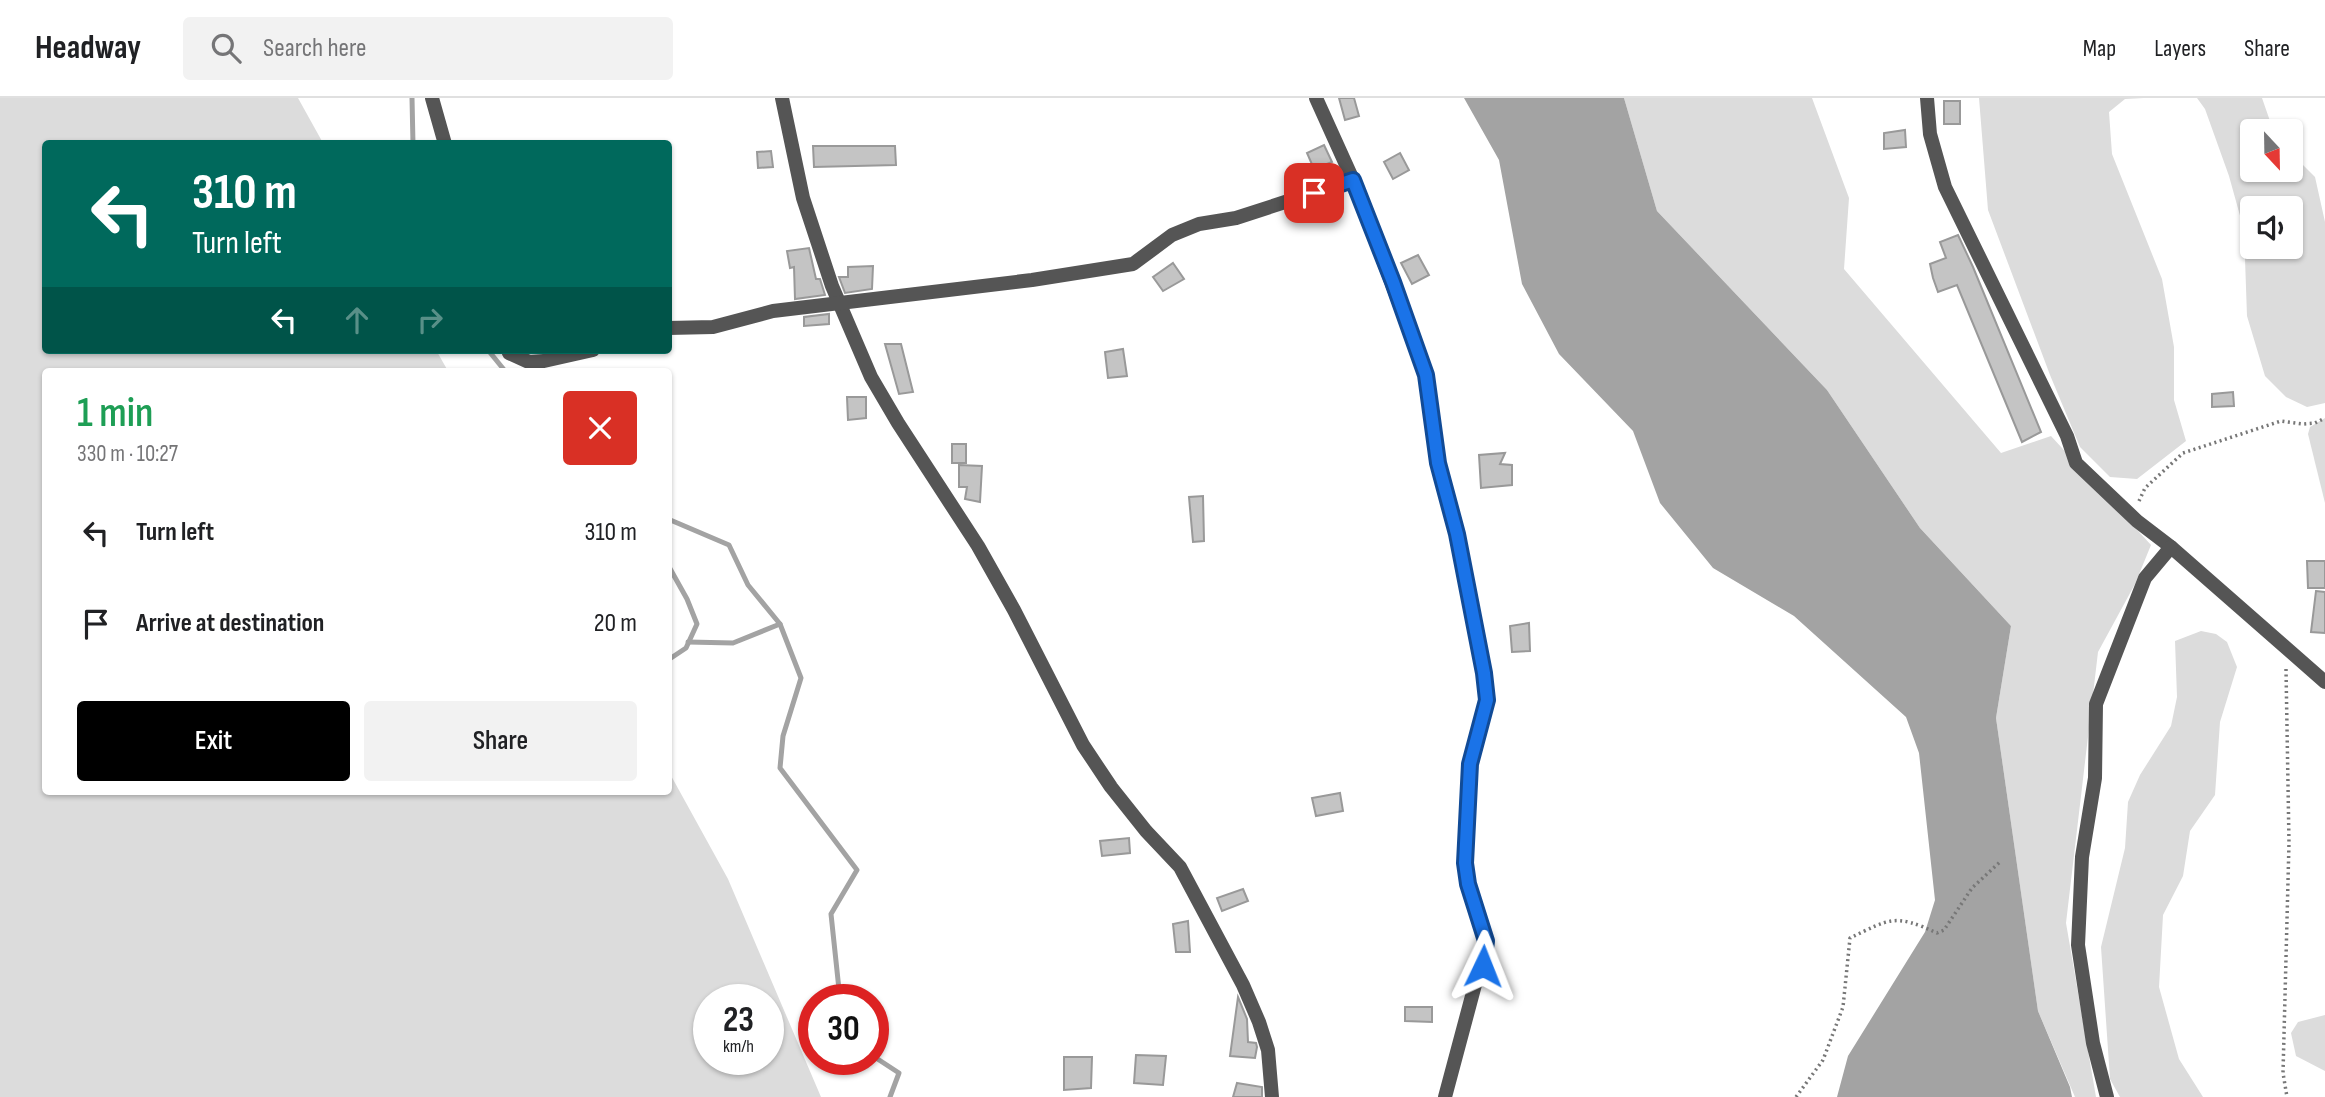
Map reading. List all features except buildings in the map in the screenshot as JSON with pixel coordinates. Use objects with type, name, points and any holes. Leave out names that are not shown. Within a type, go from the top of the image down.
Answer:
[{"type":"street","points":[[432,98],[444,140]]},
{"type":"street","points":[[782,98],[803,198],[839,302],[871,377],[978,546],[1083,745],[1111,787],[1186,877],[1243,985],[1259,1022],[1268,1050],[1272,1097]]},
{"type":"street","points":[[1315,98],[1353,180],[1426,375],[1438,463],[1457,534],[1487,700],[1470,764],[1465,863],[1468,884],[1486,941],[1483,966],[1476,981],[1445,1097]]},
{"type":"street","points":[[1927,98],[1930,134],[1945,187],[2067,436],[2076,463],[2132,516],[2325,682]]},
{"type":"street","points":[[672,328],[713,327],[773,311],[1032,280],[1133,264],[1181,231],[1236,218],[1353,180]]},
{"type":"street","points":[[511,354],[529,362],[544,362],[577,354]]},
{"type":"street","points":[[2107,1097],[2092,1043],[2078,945],[2082,857],[2095,778],[2096,704],[2145,578],[2171,547]]},
{"type":"path","points":[[2132,516],[2145,488],[2183,453],[2281,421],[2303,424],[2315,423],[2325,418]]},
{"type":"path","points":[[2287,649],[2285,713],[2288,843],[2283,1073],[2287,1097]]},
{"type":"path","points":[[1796,1097],[1823,1060],[1843,1007],[1850,938],[1887,920],[1913,922],[1937,933],[1944,930],[1972,888],[2001,861]]},
{"type":"shaded area","points":[[0,98],[298,98],[321,140],[42,140],[42,354],[438,354],[446,368],[42,368],[42,795],[672,795],[672,777],[728,879],[773,984],[693,984],[693,1075],[784,1075],[784,1010],[798,1043],[798,1075],[812,1075],[821,1097],[0,1097]]},
{"type":"shaded area","points":[[1464,98],[1624,98],[1657,211],[1827,390],[1920,528],[2011,626],[1996,718],[2038,1011],[2072,1097],[1837,1097],[1848,1056],[1925,932],[1935,900],[1919,753],[1906,717],[1794,616],[1713,568],[1660,503],[1633,431],[1559,354],[1522,284],[1499,160]]},
{"type":"shaded area","points":[[1624,98],[1812,98],[1849,198],[1844,269],[2001,453],[2051,436],[2151,545],[2135,584],[2098,652],[2066,923],[2096,1097],[2075,1097],[2038,1011],[1996,718],[2011,626],[1920,528],[1827,390],[1657,211]]},
{"type":"shaded area","points":[[1979,98],[2144,98],[2125,99],[2109,112],[2112,154],[2162,279],[2174,347],[2174,400],[2186,441],[2137,479],[2110,477],[2080,447],[2050,375],[1988,210]]},
{"type":"shaded area","points":[[2197,98],[2262,98],[2269,119],[2240,119],[2240,182],[2303,182],[2303,165],[2315,177],[2325,222],[2325,403],[2307,407],[2286,397],[2265,376],[2247,316],[2245,259],[2303,259],[2303,196],[2240,196],[2240,216],[2205,109]]},
{"type":"shaded area","points":[[2325,418],[2325,503],[2308,434],[2310,427]]},
{"type":"shaded area","points":[[2201,631],[2216,634],[2227,642],[2237,667],[2220,722],[2215,795],[2190,831],[2183,876],[2163,915],[2159,987],[2179,1059],[2203,1097],[2120,1097],[2110,1079],[2101,947],[2125,848],[2128,802],[2140,775],[2171,726],[2177,697],[2175,641]]},
{"type":"shaded area","points":[[2325,1015],[2325,1071],[2296,1056],[2291,1033],[2298,1022]]},
{"type":"waterway","points":[[412,98],[413,140]]},
{"type":"waterway","points":[[491,354],[503,368]]},
{"type":"waterway","points":[[672,521],[729,545],[748,585],[780,624],[801,678],[783,736],[780,768],[857,870],[831,914],[838,984]]},
{"type":"waterway","points":[[672,572],[697,624],[686,648],[672,657]]},
{"type":"waterway","points":[[688,642],[733,643],[780,624]]},
{"type":"waterway","points":[[889,1066],[899,1073],[890,1097]]},
{"type":"route","points":[[1314,193],[1353,180],[1426,375],[1438,463],[1457,534],[1487,700],[1470,764],[1465,863],[1468,884],[1486,941],[1483,966]]}]
